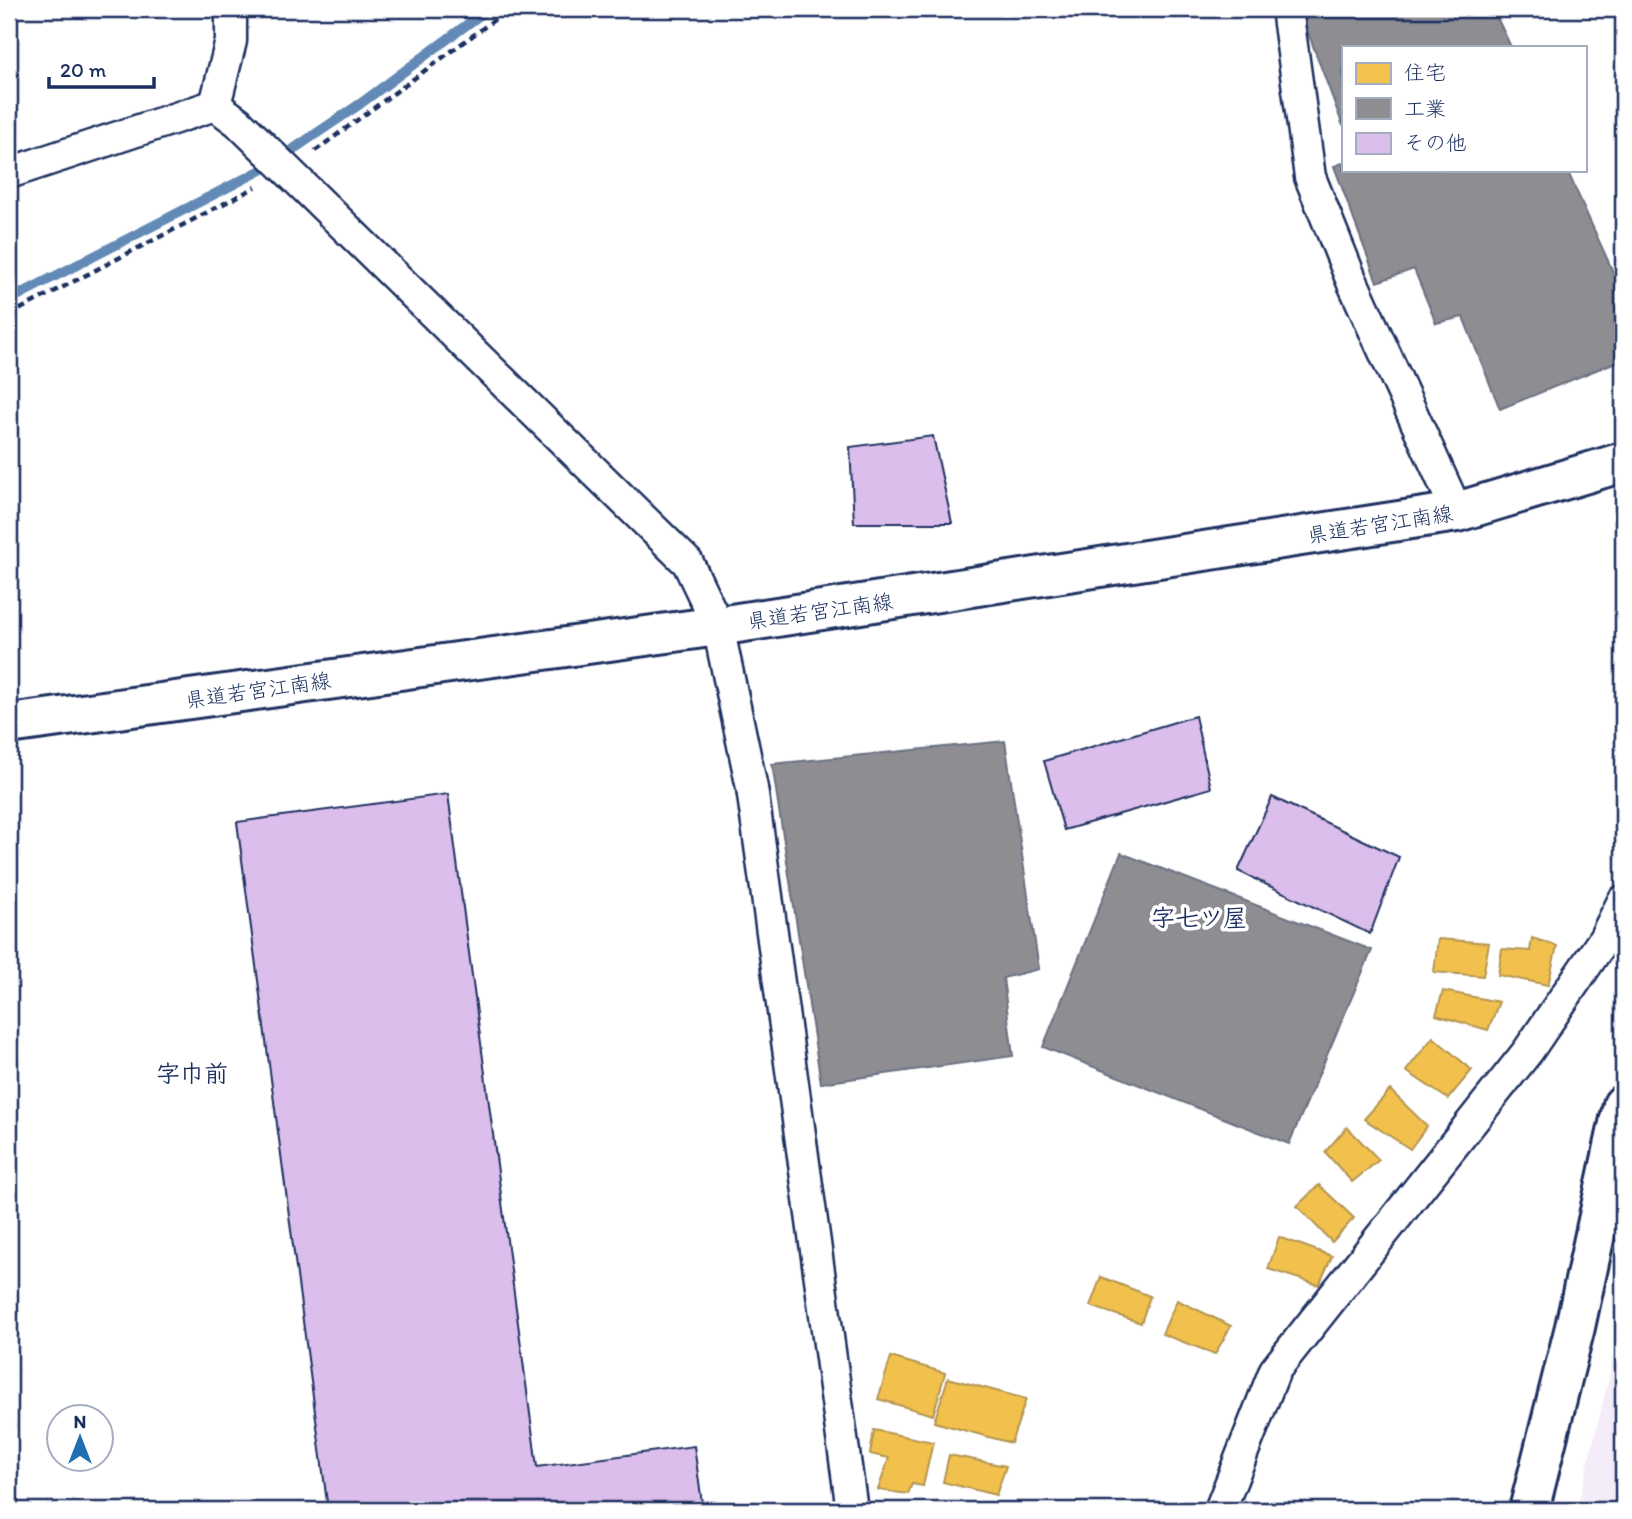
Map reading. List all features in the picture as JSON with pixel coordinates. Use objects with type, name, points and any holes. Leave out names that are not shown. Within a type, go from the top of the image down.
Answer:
[{"type":"main road","name":"県道若宮江南線","points":[[9,724],[718,626],[1457,512],[1623,462]]},
{"type":"main road","points":[[1529,1510],[1575,1327],[1623,1105]]},
{"type":"street","points":[[215,105],[231,41],[230,9]]},
{"type":"street","points":[[1287,9],[1310,177],[1350,279],[1457,512]]},
{"type":"street","points":[[9,173],[215,105]]},
{"type":"street","points":[[215,105],[238,122],[688,563],[718,626],[752,788],[852,1510]]},
{"type":"street","points":[[1220,1510],[1275,1370],[1528,1051],[1604,939],[1623,901]]},
{"type":"shaded area","points":[[1623,1319],[1623,1510],[1577,1510]]},
{"type":"building: 住宅","points":[[1532,938],[1557,946],[1548,985],[1498,975],[1502,949],[1530,951]]},
{"type":"building: 住宅","points":[[1438,939],[1489,943],[1483,976],[1434,972]]},
{"type":"building: 住宅","points":[[1443,991],[1499,1002],[1488,1030],[1436,1015]]},
{"type":"building: 住宅","points":[[1433,1037],[1472,1070],[1448,1099],[1406,1071]]},
{"type":"building: 住宅","points":[[1390,1090],[1427,1126],[1410,1149],[1364,1119]]},
{"type":"building: 住宅","points":[[1347,1127],[1379,1160],[1352,1182],[1325,1152]]},
{"type":"building: 住宅","points":[[1319,1185],[1354,1218],[1332,1242],[1297,1206]]},
{"type":"building: 住宅","points":[[1279,1237],[1332,1256],[1319,1285],[1268,1269]]},
{"type":"building: 住宅","points":[[1101,1277],[1150,1296],[1141,1323],[1090,1306]]},
{"type":"building: 住宅","points":[[1177,1300],[1231,1326],[1215,1354],[1162,1334]]},
{"type":"building: 住宅","points":[[891,1357],[945,1373],[933,1415],[878,1399]]},
{"type":"building: 住宅","points":[[948,1378],[1026,1399],[1011,1443],[934,1422]]},
{"type":"building: 住宅","points":[[874,1430],[933,1442],[923,1486],[912,1484],[908,1494],[878,1490],[889,1458],[870,1454]]},
{"type":"building: 住宅","points":[[949,1455],[1006,1466],[996,1495],[943,1482]]},
{"type":"building: 工業","points":[[1333,9],[1493,9],[1511,46],[1342,46],[1342,123],[1303,19]]},
{"type":"building: 工業","points":[[1342,163],[1342,172],[1568,172],[1623,294],[1623,359],[1500,409],[1463,317],[1436,323],[1414,269],[1377,282],[1334,166]]},
{"type":"building: 工業","points":[[1005,741],[1039,969],[1003,978],[1013,1056],[821,1083],[772,764]]},
{"type":"building: 工業","points":[[1121,853],[1372,950],[1289,1144],[1043,1047]]},
{"type":"building: その他","points":[[933,436],[952,523],[854,523],[850,447]]},
{"type":"building: その他","points":[[1195,716],[1211,788],[1064,830],[1044,761]]},
{"type":"building: その他","points":[[448,794],[537,1467],[694,1446],[703,1510],[328,1510],[237,822]]},
{"type":"building: その他","points":[[1272,797],[1399,857],[1370,934],[1238,871]]},
{"type":"waterway","points":[[9,300],[267,167],[360,104],[488,9]]},
{"type":"district","name":"字七ツ屋","points":[[1199,917]]},
{"type":"district","name":"字巾前","points":[[192,1073]]}]
